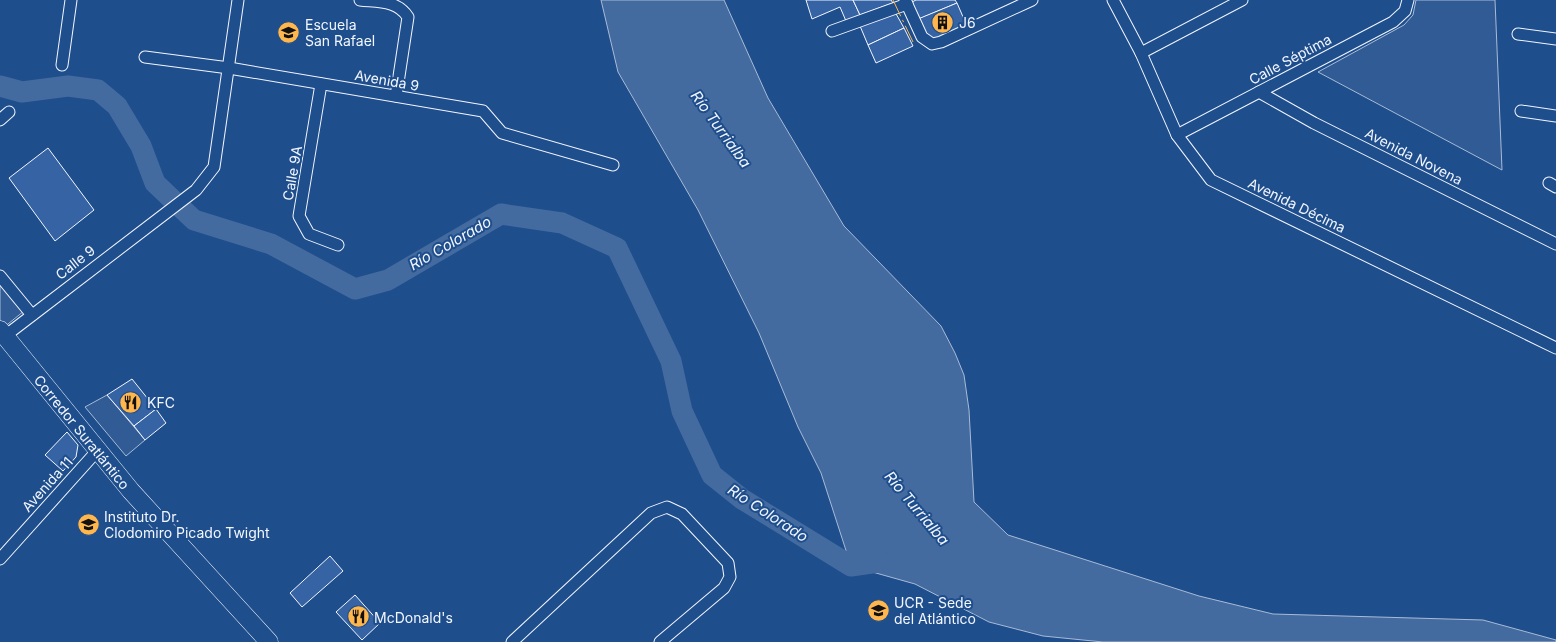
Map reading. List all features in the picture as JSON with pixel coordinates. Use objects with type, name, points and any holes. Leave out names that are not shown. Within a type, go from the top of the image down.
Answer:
[{"type":"main road","name":"Corredor Suratlántico","points":[[2,333],[97,451],[268,642]]},
{"type":"street","points":[[62,66],[71,0]]},
{"type":"street","points":[[229,68],[238,0]]},
{"type":"street","points":[[360,0],[394,4],[402,8],[408,17],[396,96]]},
{"type":"street","points":[[832,31],[906,2],[922,37],[932,44],[941,42],[1009,4],[1032,0]]},
{"type":"street","name":"Avenida Décima","points":[[1113,0],[1141,53],[1177,135],[1211,180],[1556,348]]},
{"type":"street","points":[[1141,53],[1242,0]]},
{"type":"street","name":"Calle Séptima","points":[[1177,135],[1393,22],[1405,10],[1408,0]]},
{"type":"street","points":[[1518,34],[1556,39]]},
{"type":"street","name":"Avenida 9","points":[[145,57],[229,68],[483,111],[502,133],[612,165]]},
{"type":"street","name":"Calle 9","points":[[2,333],[32,315],[164,212],[196,190],[214,167],[229,68]]},
{"type":"street","name":"Calle 9A","points":[[321,84],[299,216],[310,234],[338,245]]},
{"type":"street","name":"Avenida Novena","points":[[1260,92],[1314,123],[1556,244]]},
{"type":"street","points":[[1521,111],[1556,116]]},
{"type":"street","points":[[0,276],[32,315]]},
{"type":"street","name":"Avenida 11","points":[[0,560],[97,451]]},
{"type":"street","points":[[512,642],[651,513],[667,507],[682,514],[728,563],[730,576],[724,588],[660,642]]},
{"type":"shaded area","points":[[1416,0],[1495,0],[1502,170],[1318,72],[1404,25],[1413,15]]},
{"type":"shaded area","points":[[0,282],[24,311],[3,328],[0,324]]},
{"type":"shaded area","points":[[107,395],[145,440],[126,456],[85,407]]},
{"type":"water","name":"Río Turrialba","points":[[601,0],[724,0],[768,98],[844,226],[941,326],[964,375],[969,410],[974,502],[1008,535],[1199,596],[1273,614],[1483,620],[1556,640],[1556,642],[1103,642],[1043,636],[989,622],[915,584],[851,566],[821,473],[798,427],[759,333],[698,210],[618,72]]},
{"type":"building","points":[[806,0],[853,0],[860,15],[846,21],[840,7],[812,19]]},
{"type":"building","points":[[853,0],[891,0],[893,3],[860,15]]},
{"type":"building","points":[[916,0],[955,0],[957,3],[919,19],[912,2]]},
{"type":"building","name":"J6","points":[[957,3],[967,26],[935,40],[928,36],[918,19]]},
{"type":"building","points":[[895,12],[904,28],[868,45],[860,26]]},
{"type":"building","points":[[904,28],[913,46],[876,63],[868,45]]},
{"type":"building","points":[[48,148],[94,210],[55,241],[9,178]]},
{"type":"building","name":"KFC","points":[[132,379],[156,409],[134,426],[107,395]]},
{"type":"building","points":[[156,409],[166,423],[145,440],[134,426]]},
{"type":"building","points":[[67,432],[78,445],[76,457],[63,471],[45,455]]},
{"type":"building","points":[[330,556],[343,571],[302,607],[290,593]]},
{"type":"building","name":"McDonald's","points":[[355,595],[380,623],[362,640],[336,612]]},
{"type":"waterway","name":"Río Colorado","points":[[0,86],[22,92],[68,86],[98,90],[117,106],[141,146],[155,183],[194,220],[271,244],[355,289],[388,280],[501,214],[562,223],[617,248],[671,361],[682,411],[712,475],[742,499],[851,566],[879,562]]},
{"type":"power","points":[[893,0],[913,42]]},
{"type":"place","name":"J6","points":[[943,22]]},
{"type":"place","name":"Escuela San Rafael","points":[[289,32]]},
{"type":"place","name":"KFC","points":[[131,402]]},
{"type":"place","name":"Instituto Dr. Clodomiro Picado Twight","points":[[88,524]]},
{"type":"place","name":"UCR - Sede del Atlántico","points":[[878,610]]},
{"type":"place","name":"McDonald's","points":[[358,617]]}]
